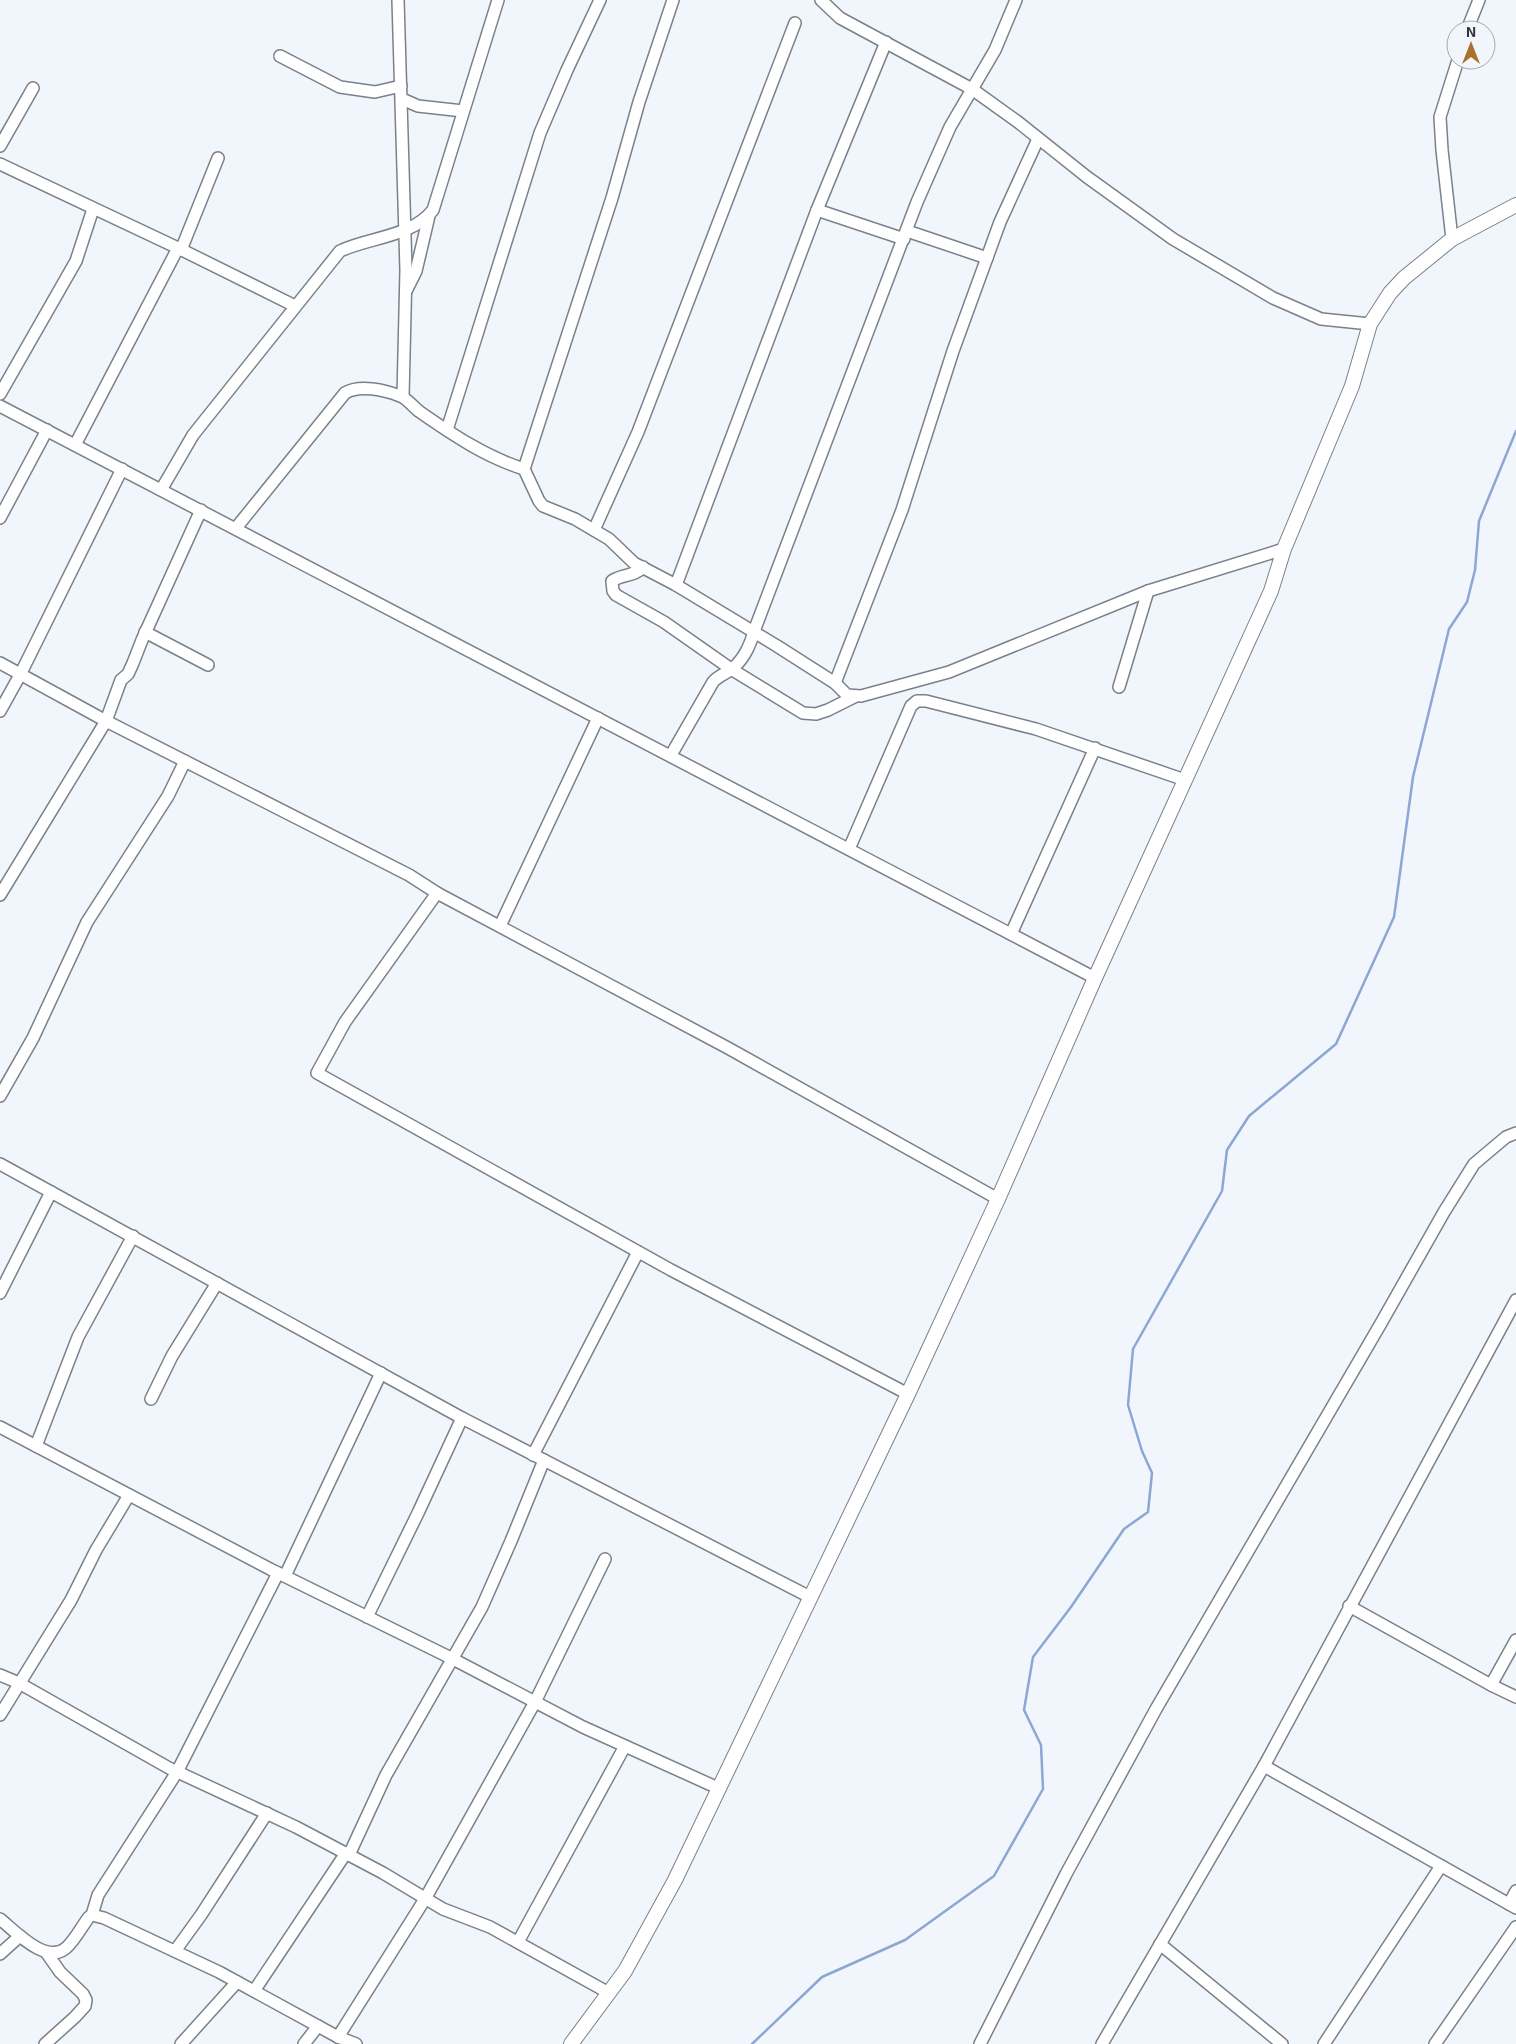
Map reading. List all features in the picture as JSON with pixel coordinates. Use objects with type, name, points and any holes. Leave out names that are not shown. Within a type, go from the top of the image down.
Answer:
[{"type":"street","points":[[398,0],[405,230],[402,396]]},
{"type":"street","points":[[405,292],[414,277],[429,216],[433,210],[498,0]]},
{"type":"street","points":[[447,430],[540,134],[566,70],[600,0]]},
{"type":"street","points":[[673,0],[641,94],[612,198],[524,469],[543,506],[574,518],[610,539],[634,563],[676,585],[835,683],[845,693],[854,697]]},
{"type":"street","points":[[820,0],[840,18],[972,89],[1088,178],[1173,239],[1273,298],[1321,319],[1370,324]]},
{"type":"street","points":[[1472,20],[1479,0]]},
{"type":"street","points":[[671,756],[713,682],[740,661],[750,645],[917,202],[950,127],[995,50],[1015,1]]},
{"type":"street","points":[[594,530],[638,432],[795,23]]},
{"type":"street","points":[[676,585],[818,210],[886,42]]},
{"type":"street","points":[[280,56],[340,87],[375,92],[401,86]]},
{"type":"street","points":[[1452,239],[1440,116],[1455,70]]},
{"type":"street","points":[[0,146],[34,88]]},
{"type":"street","points":[[402,99],[426,108],[464,111]]},
{"type":"street","points":[[835,683],[902,510],[952,350],[1000,222],[1038,138]]},
{"type":"street","points":[[75,445],[179,249],[218,158]]},
{"type":"street","points":[[0,164],[295,306]]},
{"type":"street","points":[[571,2044],[625,1971],[675,1880],[908,1394],[998,1199],[1095,978],[1271,591],[1284,549],[1352,386],[1370,324],[1390,293],[1404,278],[1452,239],[1516,205]]},
{"type":"street","points":[[0,394],[76,261],[93,209]]},
{"type":"street","points":[[818,210],[987,258]]},
{"type":"street","points":[[162,490],[193,436],[340,251],[356,243],[405,230],[429,216]]},
{"type":"street","points":[[236,528],[344,393],[351,389],[372,390],[402,396],[420,412],[484,454],[524,469]]},
{"type":"street","points":[[0,406],[1095,978]]},
{"type":"street","points":[[0,518],[47,430]]},
{"type":"street","points":[[0,711],[20,675],[122,469]]},
{"type":"street","points":[[0,895],[106,721],[121,680],[128,674],[145,632],[201,510]]},
{"type":"street","points":[[643,567],[634,574],[617,577],[612,581],[613,591],[616,595],[664,622],[731,669],[803,713],[816,714],[854,697],[949,672],[1148,591],[1284,549]]},
{"type":"street","points":[[1119,687],[1148,591]]},
{"type":"street","points":[[145,632],[208,665]]},
{"type":"street","points":[[0,663],[106,721],[409,875],[437,892],[728,1048],[998,1199]]},
{"type":"street","points":[[849,849],[911,706],[917,701],[926,701],[1036,729],[1185,780]]},
{"type":"street","points":[[500,926],[598,718]]},
{"type":"street","points":[[1012,934],[1095,748]]},
{"type":"street","points":[[0,1096],[33,1038],[87,922],[168,796],[185,761]]},
{"type":"street","points":[[437,892],[344,1022],[317,1073],[638,1252],[908,1394]]},
{"type":"street","points":[[980,2044],[1066,1874],[1156,1709],[1444,1212],[1474,1164],[1506,1137],[1516,1133]]},
{"type":"street","points":[[0,1164],[462,1418],[810,1597]]},
{"type":"street","points":[[0,1293],[51,1192]]},
{"type":"street","points":[[36,1446],[78,1337],[133,1236]]},
{"type":"street","points":[[533,1455],[638,1252]]},
{"type":"street","points":[[151,1399],[172,1356],[217,1283]]},
{"type":"street","points":[[1102,2044],[1264,1766],[1516,1300]]},
{"type":"street","points":[[0,1920],[38,1950],[46,1952],[65,1948],[92,1915],[98,1895],[177,1772],[281,1574],[380,1373]]},
{"type":"street","points":[[367,1617],[462,1418]]},
{"type":"street","points":[[0,1427],[281,1574],[451,1658],[583,1727],[718,1788]]},
{"type":"street","points":[[254,1991],[348,1854],[386,1775],[451,1658],[482,1607],[512,1542],[544,1460]]},
{"type":"street","points":[[0,1715],[71,1600],[96,1550],[128,1495]]},
{"type":"street","points":[[338,2037],[425,1899],[535,1702],[605,1560]]},
{"type":"street","points":[[1349,1606],[1516,1697]]},
{"type":"street","points":[[1491,1685],[1516,1640]]},
{"type":"street","points":[[0,1675],[19,1683],[177,1772],[267,1813],[348,1854],[425,1899],[518,1942],[610,1993]]},
{"type":"street","points":[[518,1942],[625,1746]]},
{"type":"street","points":[[1264,1766],[1512,1906],[1516,1891]]},
{"type":"street","points":[[175,1951],[201,1916],[267,1813]]},
{"type":"street","points":[[1324,2044],[1441,1866]]},
{"type":"street","points":[[92,1915],[104,1918],[175,1951],[238,1982],[338,2037],[356,2044]]},
{"type":"street","points":[[1435,2044],[1516,1928]]},
{"type":"street","points":[[0,1954],[20,1936]]},
{"type":"street","points":[[1160,1944],[1282,2044]]},
{"type":"street","points":[[45,2044],[86,2006],[83,1994],[60,1972],[46,1952]]},
{"type":"street","points":[[181,2044],[238,1982]]},
{"type":"street","points":[[304,2044],[318,2026]]},
{"type":"waterway","points":[[752,2044],[822,1977],[905,1940],[994,1876],[1043,1789],[1041,1745],[1024,1710],[1033,1657],[1071,1607],[1124,1529],[1148,1512],[1152,1473],[1142,1451],[1128,1405],[1133,1349],[1222,1191],[1227,1150],[1249,1116],[1336,1044],[1394,917],[1413,777],[1449,629],[1467,602],[1475,570],[1479,521],[1516,431]]}]
